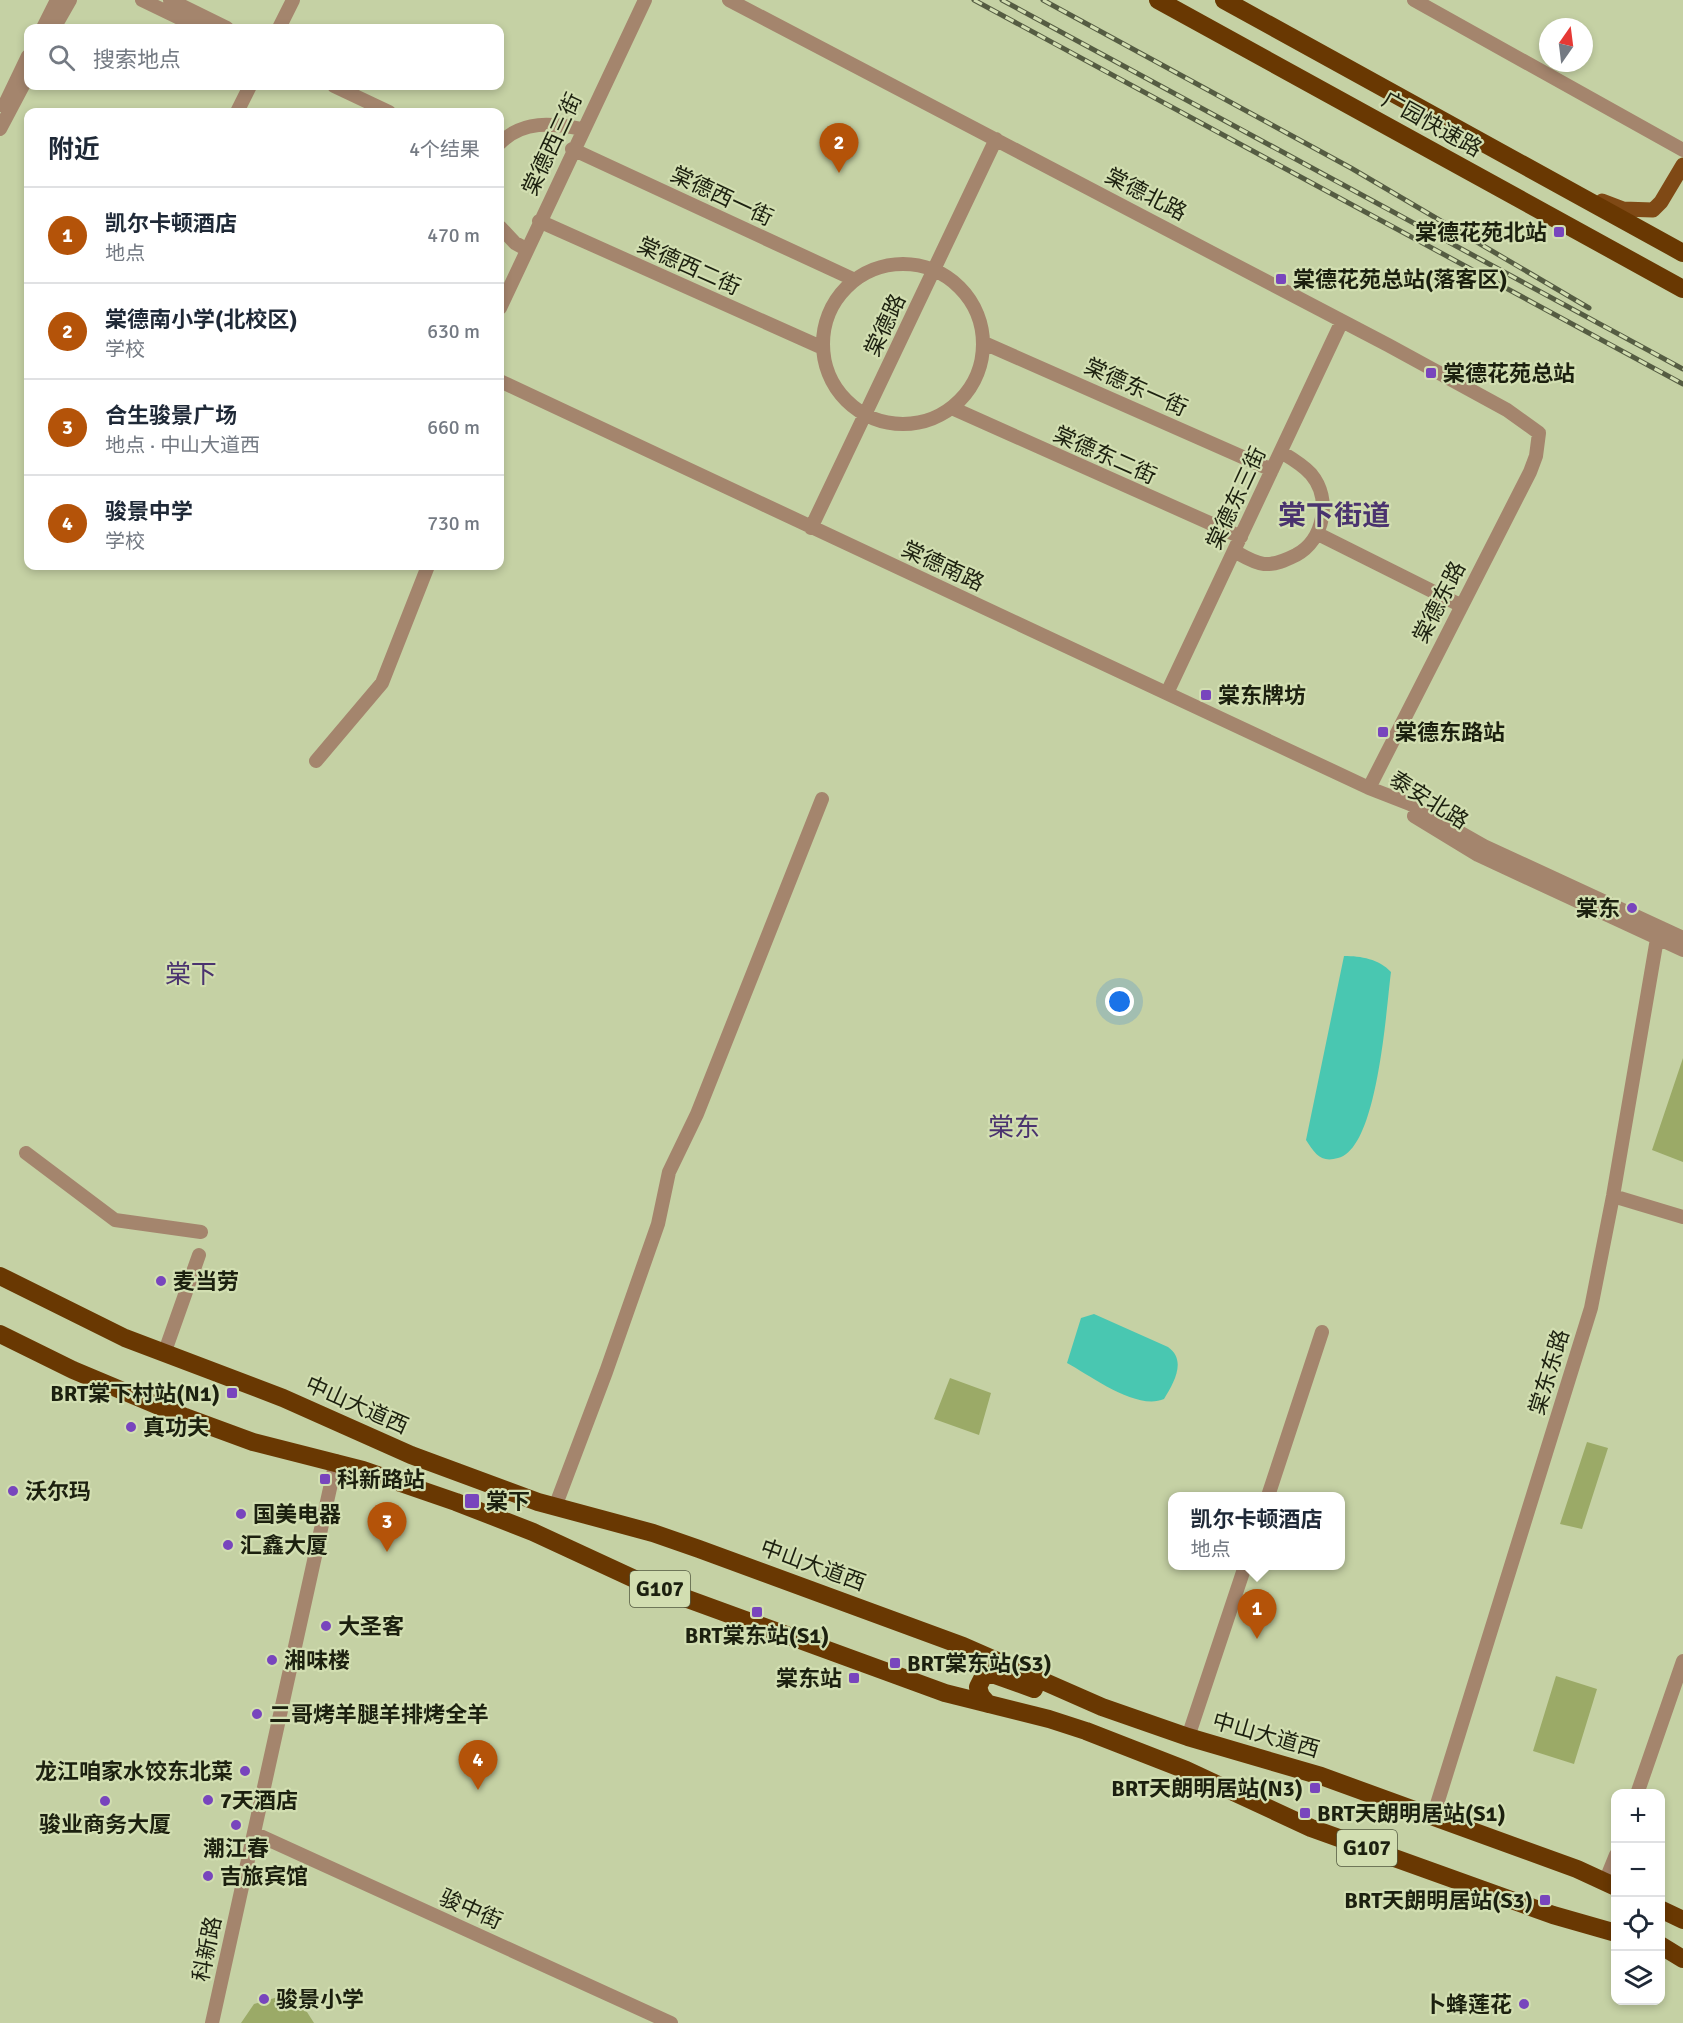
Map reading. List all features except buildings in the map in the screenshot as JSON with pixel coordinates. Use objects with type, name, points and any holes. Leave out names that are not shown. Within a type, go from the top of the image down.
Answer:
[{"type":"highway","name":"广园快速路","points":[[1158,0],[1683,289]]},
{"type":"highway","name":"广园快速路","points":[[1224,0],[1683,253]]},
{"type":"highway","name":"中山大道西","points":[[0,1276],[91,1323],[165,1354],[283,1398],[411,1455],[555,1507],[653,1533],[807,1588],[963,1646],[1074,1697],[1188,1737],[1305,1771],[1610,1884]]},
{"type":"highway","name":"G107","points":[[0,1334],[73,1371],[185,1417],[253,1442],[336,1461],[508,1522],[641,1582],[934,1689],[1049,1719],[1126,1746],[1186,1770],[1311,1828],[1553,1915],[1611,1932]]},
{"type":"highway","points":[[988,1704],[981,1696],[978,1687],[981,1678],[988,1674],[1043,1691],[1074,1697]]},
{"type":"highway","points":[[1665,1910],[1683,1915]]},
{"type":"highway","points":[[1665,1911],[1683,1920]]},
{"type":"highway","points":[[1665,1947],[1683,1953]]},
{"type":"highway","points":[[1665,1948],[1683,1959]]},
{"type":"main road","points":[[1561,184],[1623,209],[1647,212],[1661,202],[1683,165]]},
{"type":"street","points":[[44,24],[57,0]]},
{"type":"street","points":[[56,24],[70,0]]},
{"type":"street","points":[[142,0],[192,24]]},
{"type":"street","points":[[170,0],[219,24]]},
{"type":"street","points":[[281,24],[293,0]]},
{"type":"street","name":"棠德西三街","points":[[504,299],[572,149],[645,0]]},
{"type":"street","name":"棠德北路","points":[[729,0],[1490,400],[1524,419],[1539,433]]},
{"type":"street","points":[[1414,0],[1683,150]]},
{"type":"street","points":[[0,105],[5,104],[24,65]]},
{"type":"street","points":[[0,129],[24,84]]},
{"type":"street","points":[[239,108],[248,90]]},
{"type":"street","points":[[342,90],[380,108]]},
{"type":"street","points":[[504,140],[514,131],[548,123],[582,129]]},
{"type":"street","name":"棠德路","points":[[811,528],[996,140]]},
{"type":"street","name":"棠德西一街","points":[[572,149],[855,280]]},
{"type":"street","name":"棠德西二街","points":[[539,221],[823,348]]},
{"type":"street","points":[[504,231],[515,243],[526,249]]},
{"type":"street","points":[[892,265],[919,266],[934,270],[956,283],[973,304],[979,316],[984,343],[976,379],[952,408],[935,418],[915,424],[888,423],[865,415],[852,406],[834,386],[828,374],[823,348],[830,310],[855,280],[879,268],[892,265]]},
{"type":"street","name":"棠德东三街","points":[[1167,693],[1342,321]]},
{"type":"street","name":"棠德东一街","points":[[984,343],[1272,471]]},
{"type":"street","name":"棠德南路","points":[[504,383],[1369,788]]},
{"type":"street","name":"棠德东二街","points":[[952,408],[1241,537]]},
{"type":"street","name":"棠德东路","points":[[1369,788],[1460,605],[1530,472],[1536,456],[1539,433]]},
{"type":"street","points":[[1234,551],[1265,564],[1283,561],[1305,550],[1318,534],[1323,519],[1321,493],[1312,475],[1281,452]]},
{"type":"street","points":[[1318,534],[1460,605]]},
{"type":"street","points":[[316,761],[382,683],[426,570]]},
{"type":"street","name":"泰安北路","points":[[1369,788],[1398,798],[1484,846],[1658,933],[1683,950]]},
{"type":"street","points":[[555,1507],[658,1224],[669,1172],[697,1114],[822,799]]},
{"type":"street","name":"泰安北路","points":[[1658,933],[1683,938]]},
{"type":"street","name":"棠东东路","points":[[1433,1817],[1591,1308],[1613,1196],[1658,933]]},
{"type":"street","points":[[26,1153],[115,1220],[201,1232]]},
{"type":"street","points":[[1613,1196],[1683,1216]]},
{"type":"street","points":[[165,1354],[199,1255]]},
{"type":"street","points":[[1270,1492],[1323,1332]]},
{"type":"street","name":"科新路","points":[[212,2023],[336,1461]]},
{"type":"street","points":[[1188,1737],[1244,1570]]},
{"type":"street","points":[[1639,1789],[1683,1661]]},
{"type":"street","name":"骏中街","points":[[254,1833],[671,2023]]},
{"type":"green space","points":[[1683,1058],[1683,1162],[1652,1150]]},
{"type":"green space","points":[[950,1378],[991,1393],[979,1435],[934,1419]]},
{"type":"green space","points":[[1587,1442],[1608,1448],[1582,1529],[1560,1524]]},
{"type":"green space","points":[[1556,1676],[1597,1689],[1574,1764],[1533,1751]]},
{"type":"green space","points":[[278,1997],[307,2012],[314,2023],[241,2023],[254,2004]]},
{"type":"water","points":[[1344,956],[1369,959],[1381,964],[1391,972],[1383,1045],[1371,1105],[1352,1149],[1338,1158],[1327,1159],[1319,1156],[1306,1140]]},
{"type":"water","points":[[1094,1314],[1168,1347],[1174,1352],[1177,1358],[1177,1372],[1164,1399],[1141,1400],[1128,1396],[1067,1363],[1081,1318]]},
{"type":"railway","points":[[974,0],[1683,384]]},
{"type":"railway","points":[[1002,0],[1683,369]]},
{"type":"railway","points":[[1043,0],[1351,168],[1589,308]]},
{"type":"place","name":"棠德南小学(北校区)","points":[[839,173]]},
{"type":"place","name":"棠德花苑北站","points":[[1559,232]]},
{"type":"place","name":"棠德花苑总站(落客区)","points":[[1281,279]]},
{"type":"place","name":"棠德花苑总站","points":[[1431,373]]},
{"type":"place","name":"棠东牌坊","points":[[1206,695]]},
{"type":"place","name":"棠德东路站","points":[[1383,732]]},
{"type":"place","name":"棠东","points":[[1632,908]]},
{"type":"place","name":"麦当劳","points":[[161,1281]]},
{"type":"place","name":"BRT棠下村站(N1)","points":[[232,1393]]},
{"type":"place","name":"真功夫","points":[[131,1427]]},
{"type":"place","name":"科新路站","points":[[325,1479]]},
{"type":"place","name":"沃尔玛","points":[[13,1491]]},
{"type":"place","name":"棠下","points":[[472,1501]]},
{"type":"place","name":"国美电器","points":[[241,1514]]},
{"type":"place","name":"汇鑫大厦","points":[[228,1545]]},
{"type":"place","name":"合生骏景广场","points":[[387,1552]]},
{"type":"place","name":"BRT棠东站(S1)","points":[[757,1612]]},
{"type":"place","name":"大圣客","points":[[326,1626]]},
{"type":"place","name":"凯尔卡顿酒店","points":[[1257,1639]]},
{"type":"place","name":"湘味楼","points":[[272,1660]]},
{"type":"place","name":"BRT棠东站(S3)","points":[[895,1663]]},
{"type":"place","name":"棠东站","points":[[854,1678]]},
{"type":"place","name":"二哥烤羊腿羊排烤全羊","points":[[257,1714]]},
{"type":"place","name":"龙江咱家水饺东北菜","points":[[245,1771]]},
{"type":"place","name":"BRT天朗明居站(N3)","points":[[1315,1788]]},
{"type":"place","name":"骏景中学","points":[[478,1790]]},
{"type":"place","name":"7天酒店","points":[[208,1800]]},
{"type":"place","name":"骏业商务大厦","points":[[105,1801]]},
{"type":"place","name":"BRT天朗明居站(S1)","points":[[1305,1813]]},
{"type":"place","name":"潮江春","points":[[236,1825]]},
{"type":"place","name":"吉旅宾馆","points":[[208,1876]]},
{"type":"place","name":"BRT天朗明居站(S3)","points":[[1545,1900]]},
{"type":"place","name":"骏景小学","points":[[264,1999]]},
{"type":"place","name":"卜蜂莲花","points":[[1524,2004]]},
{"type":"district","name":"棠下街道","points":[[1334,516]]},
{"type":"district","name":"棠下","points":[[191,975]]},
{"type":"district","name":"棠东","points":[[1014,1128]]}]
